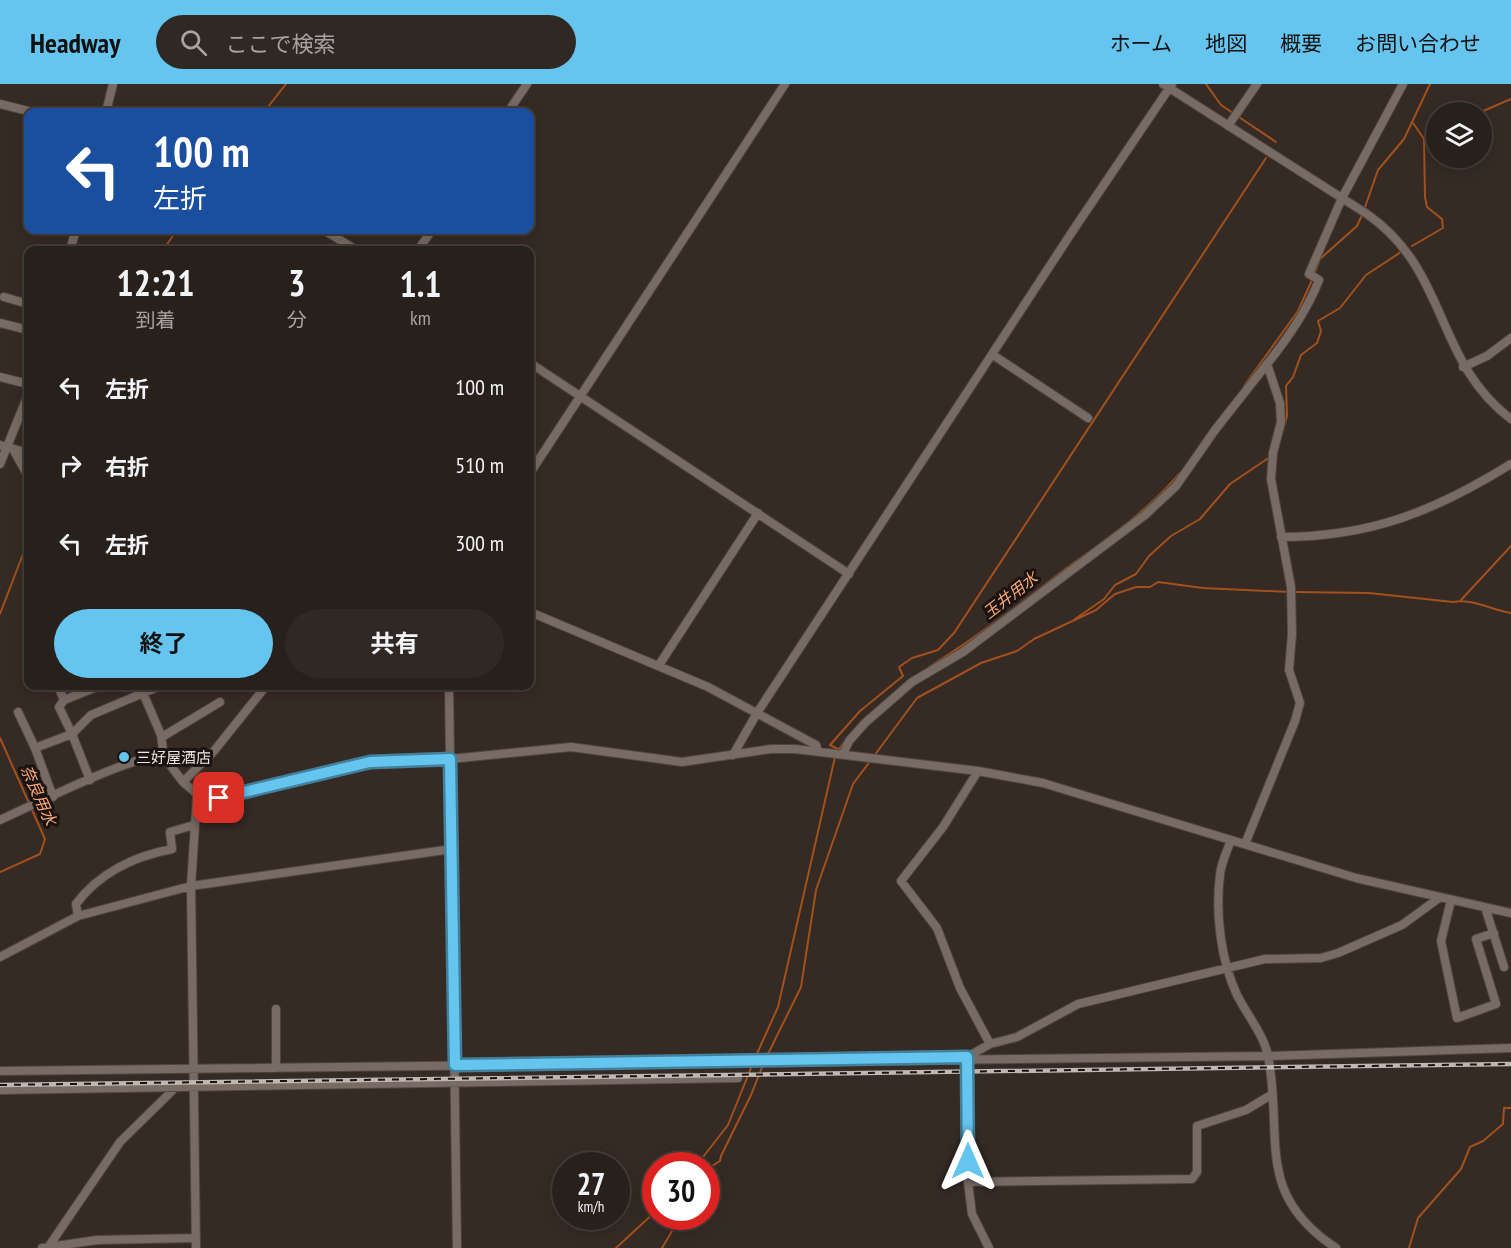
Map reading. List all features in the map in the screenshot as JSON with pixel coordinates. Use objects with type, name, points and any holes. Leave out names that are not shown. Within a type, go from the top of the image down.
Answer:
[{"type":"street","points":[[107,108],[113,84]]},
{"type":"street","points":[[511,108],[527,84]]},
{"type":"street","points":[[534,467],[785,84]]},
{"type":"street","points":[[1233,118],[1257,84]]},
{"type":"street","points":[[842,754],[849,741],[866,723],[912,682],[963,652],[1145,516],[1176,486],[1215,430],[1293,330],[1313,296],[1313,277],[1342,198],[1403,84]]},
{"type":"street","points":[[733,755],[757,713],[1168,85],[1233,118],[1395,235],[1423,274],[1463,367],[1490,403],[1511,419]]},
{"type":"street","points":[[0,104],[24,110]]},
{"type":"street","points":[[330,234],[350,246]]},
{"type":"street","points":[[4,297],[24,303]]},
{"type":"street","points":[[0,323],[24,329]]},
{"type":"street","points":[[1463,367],[1487,356],[1511,338]]},
{"type":"street","points":[[993,355],[1088,418]]},
{"type":"street","points":[[1245,844],[1295,721],[1300,703],[1289,670],[1291,592],[1271,479],[1273,456],[1281,422],[1280,403],[1267,364]]},
{"type":"street","points":[[534,366],[849,574]]},
{"type":"street","points":[[0,377],[24,383]]},
{"type":"street","points":[[1,461],[24,405]]},
{"type":"street","points":[[7,447],[24,452]]},
{"type":"street","points":[[7,447],[24,470]]},
{"type":"street","points":[[1281,537],[1334,534],[1393,523],[1464,492],[1511,464]]},
{"type":"street","points":[[658,665],[758,513]]},
{"type":"street","points":[[534,614],[658,665],[757,713],[816,745],[818,751]]},
{"type":"street","points":[[60,690],[64,700]]},
{"type":"street","points":[[89,690],[64,700],[60,707],[90,780]]},
{"type":"street","points":[[35,748],[72,734],[91,716],[142,690],[162,737],[164,757]]},
{"type":"street","points":[[183,782],[214,750],[262,690]]},
{"type":"street","points":[[449,690],[457,1248]]},
{"type":"street","points":[[162,737],[220,702]]},
{"type":"street","points":[[18,712],[35,748],[53,797]]},
{"type":"street","points":[[0,820],[124,764],[157,754],[164,757],[183,782],[197,794],[219,798],[370,762],[450,759],[571,747],[682,762],[771,749],[818,751],[978,771],[1043,783],[1356,878],[1511,913]]},
{"type":"street","points":[[978,771],[943,827],[901,881],[937,928],[960,988],[990,1044]]},
{"type":"street","points":[[196,1248],[191,886],[197,794]]},
{"type":"street","points":[[78,916],[76,904],[89,887],[141,855],[172,849],[170,832],[194,825]]},
{"type":"street","points":[[1231,840],[1220,872],[1219,894],[1226,968],[1268,1056],[1275,1160],[1280,1182],[1304,1223],[1330,1247]]},
{"type":"street","points":[[0,957],[78,916],[191,886],[452,849]]},
{"type":"street","points":[[967,1057],[990,1044],[1017,1037],[1078,1004],[1265,959],[1321,958],[1338,953],[1402,925],[1439,898]]},
{"type":"street","points":[[1451,900],[1441,941],[1457,1018],[1496,1004],[1476,939],[1494,933]]},
{"type":"street","points":[[1485,907],[1504,967]]},
{"type":"street","points":[[276,1009],[276,1068]]},
{"type":"street","points":[[0,1071],[967,1057],[1268,1056],[1511,1048]]},
{"type":"street","points":[[967,1057],[968,1182],[972,1215],[989,1248]]},
{"type":"street","points":[[0,1090],[738,1078]]},
{"type":"street","points":[[46,1247],[120,1142],[176,1087]]},
{"type":"street","points":[[968,1182],[1192,1179],[1197,1172],[1197,1126],[1246,1110],[1271,1095]]},
{"type":"street","points":[[46,1247],[97,1240],[196,1238]]},
{"type":"waterway","name":"奈良用水","points":[[267,108],[286,84]]},
{"type":"waterway","points":[[1206,84],[1221,105],[1276,142]]},
{"type":"waterway","name":"玉井用水","points":[[1364,210],[1378,170],[1404,139],[1430,84]]},
{"type":"waterway","points":[[1492,107],[1511,99]]},
{"type":"waterway","points":[[1412,246],[1443,228],[1442,219],[1427,207],[1424,139],[1413,123]]},
{"type":"waterway","points":[[838,749],[830,745],[860,711],[903,676],[899,667],[912,658],[938,650],[954,633],[1266,158]]},
{"type":"waterway","name":"玉井用水","points":[[1314,275],[1320,259],[1357,226],[1362,215]]},
{"type":"waterway","name":"奈良用水","points":[[166,246],[174,234]]},
{"type":"waterway","points":[[1277,451],[1287,416],[1286,386],[1293,377],[1301,355],[1317,343],[1321,331],[1318,321],[1340,308],[1366,275],[1401,252]]},
{"type":"waterway","name":"玉井用水","points":[[1244,386],[1298,311],[1312,280]]},
{"type":"waterway","points":[[1075,619],[1104,599],[1115,585],[1136,574],[1149,556],[1171,536],[1200,519],[1230,484],[1270,457]]},
{"type":"waterway","name":"玉井用水","points":[[929,667],[998,620],[1125,525],[1180,473]]},
{"type":"waterway","points":[[1461,600],[1511,546]]},
{"type":"waterway","name":"奈良用水","points":[[0,614],[24,551]]},
{"type":"waterway","points":[[874,756],[917,698],[981,663],[1017,651],[1034,639],[1096,610],[1115,594],[1136,587],[1150,587],[1158,582],[1203,588],[1289,592]]},
{"type":"waterway","points":[[1295,592],[1369,593],[1460,601],[1511,613]]},
{"type":"waterway","name":"奈良用水","points":[[0,738],[45,839],[40,854],[0,872]]},
{"type":"waterway","name":"玉井用水","points":[[837,752],[844,742]]},
{"type":"waterway","name":"玉井用水","points":[[755,1058],[778,1007],[835,757]]},
{"type":"waterway","points":[[765,1060],[801,987],[816,890],[853,784],[871,760]]},
{"type":"waterway","name":"玉井用水","points":[[707,1152],[728,1125],[753,1063]]},
{"type":"waterway","points":[[720,1161],[763,1065]]},
{"type":"waterway","points":[[1409,1248],[1418,1218],[1461,1169],[1470,1147],[1483,1141],[1503,1124],[1504,1108],[1511,1108]]},
{"type":"waterway","name":"玉井用水","points":[[616,1248],[642,1224]]},
{"type":"waterway","points":[[662,1248],[673,1230]]},
{"type":"railway","points":[[0,1085],[1511,1064]]},
{"type":"place","name":"三好屋酒店","points":[[124,757]]},
{"type":"route","points":[[219,798],[370,762],[450,759],[455,1065],[967,1057],[968,1161]]}]
